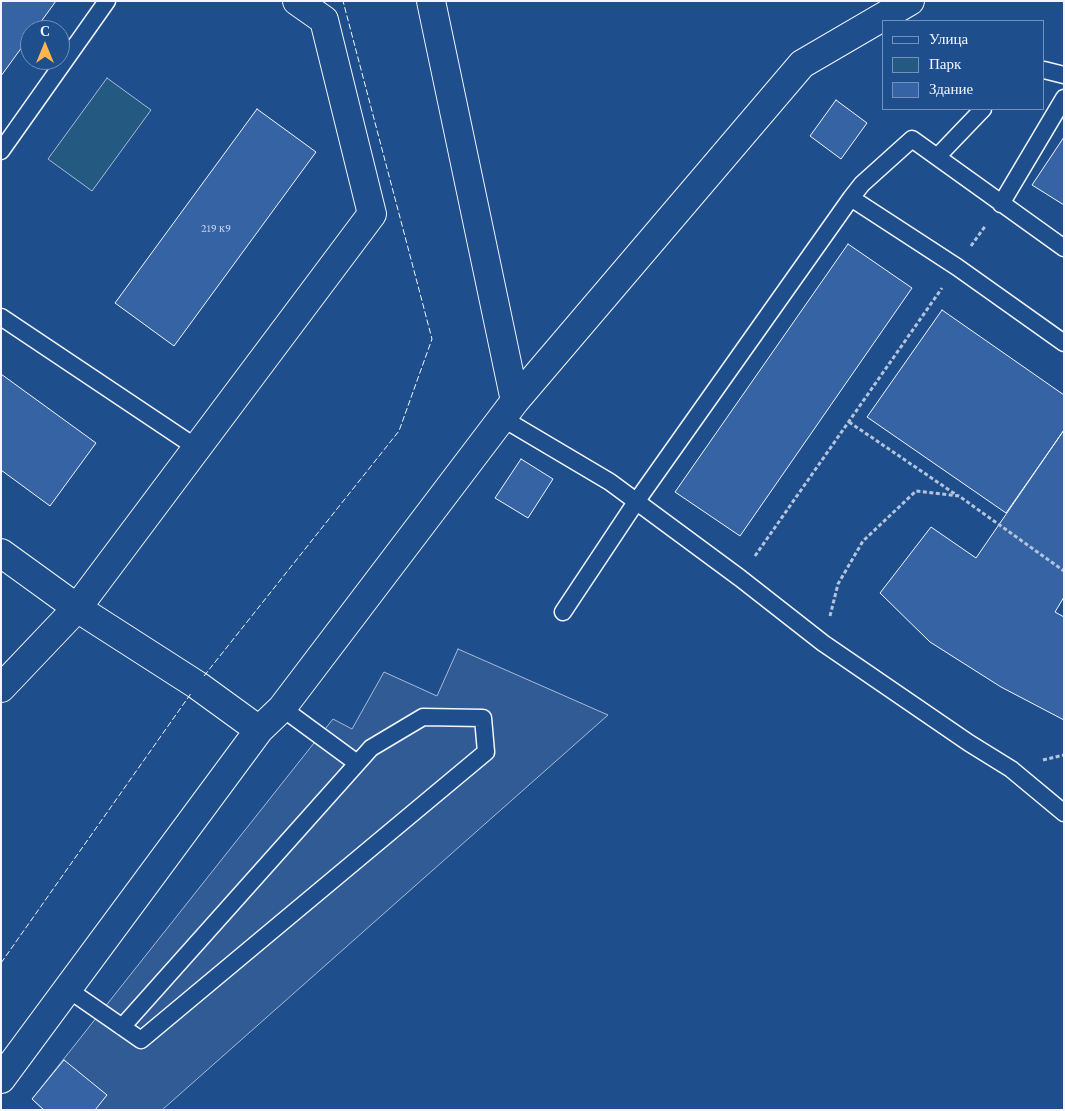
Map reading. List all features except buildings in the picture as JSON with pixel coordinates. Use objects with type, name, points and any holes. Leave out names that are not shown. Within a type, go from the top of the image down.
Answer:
[{"type":"street","points":[[1,688],[77,608],[372,214],[324,20],[297,1]]},
{"type":"street","points":[[431,1],[509,410]]},
{"type":"street","points":[[1,1079],[69,990],[259,730],[282,708],[509,410],[802,64],[910,1]]},
{"type":"street","points":[[1,553],[77,608],[197,685],[259,730]]},
{"type":"lane","points":[[1,151],[107,1]]},
{"type":"lane","points":[[1045,70],[1064,75]]},
{"type":"lane","points":[[1001,204],[1064,98]]},
{"type":"lane","points":[[937,157],[982,110]]},
{"type":"lane","points":[[563,612],[636,502],[851,198],[862,184],[912,139],[1064,248]]},
{"type":"lane","points":[[851,198],[957,267],[1064,343]]},
{"type":"lane","points":[[1,318],[197,448]]},
{"type":"lane","points":[[509,410],[740,578],[823,643],[969,743],[1011,769],[1064,813]]},
{"type":"lane","points":[[282,708],[357,763]]},
{"type":"lane","points":[[69,990],[122,1027],[141,1040],[486,752],[483,718],[423,717],[371,748],[122,1027]]},
{"type":"path","points":[[740,578],[1001,204]]},
{"type":"path","points":[[849,422],[959,496],[1064,571]]},
{"type":"path","points":[[823,643],[838,584],[864,541],[916,491],[959,496]]},
{"type":"green space","points":[[107,78],[151,110],[92,191],[48,159]]},
{"type":"shaded area","points":[[458,649],[608,715],[162,1110],[44,1110],[32,1099],[333,719],[352,729],[384,672],[437,696]]},
{"type":"fence","points":[[204,676],[399,431],[432,339],[343,1]]},
{"type":"fence","points":[[1,963],[192,692]]}]
